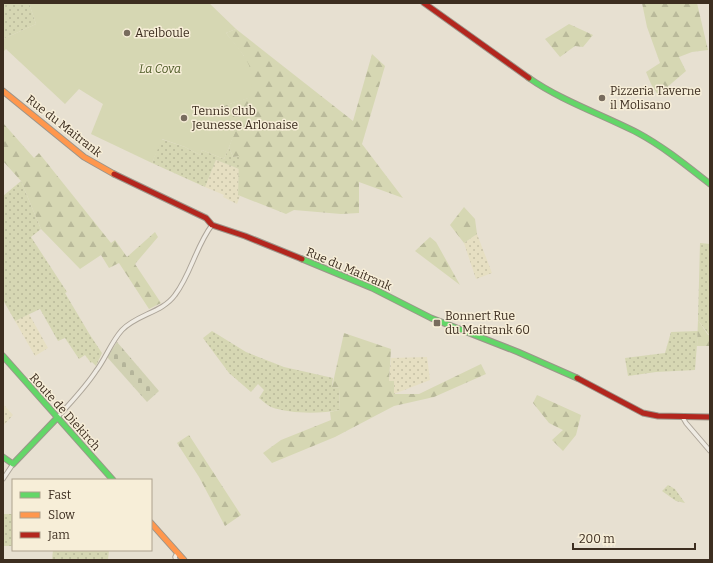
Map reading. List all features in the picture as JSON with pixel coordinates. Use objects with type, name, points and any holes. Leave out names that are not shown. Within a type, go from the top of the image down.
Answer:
[{"type":"street","points":[[424,3],[535,82],[652,142],[710,184]]},
{"type":"street","name":"Rue du Maitrank","points":[[3,91],[84,157],[108,171],[206,218],[212,225],[245,236],[372,288],[440,322],[518,352],[590,384],[643,413],[658,416],[710,417]]},
{"type":"street","points":[[3,479],[13,464],[57,418],[96,371],[122,331],[136,319],[162,307],[172,300],[183,283],[198,250],[212,225]]},
{"type":"street","name":"Route de Diekirch","points":[[3,356],[112,479]]},
{"type":"street","points":[[682,416],[686,423],[710,451]]},
{"type":"street","points":[[3,456],[13,464]]},
{"type":"street","points":[[152,524],[184,560]]},
{"type":"street","points":[[176,560],[175,557],[177,553]]},
{"type":"shaded area","points":[[216,160],[239,169],[238,195],[240,196],[237,204],[223,197],[224,195],[205,187]]},
{"type":"shaded area","points":[[477,234],[492,273],[476,279],[464,243]]},
{"type":"shaded area","points":[[29,314],[48,348],[35,356],[15,321]]},
{"type":"shaded area","points":[[427,357],[430,380],[394,394],[394,381],[389,381],[391,358]]},
{"type":"shaded area","points":[[3,404],[13,415],[3,426]]},
{"type":"green space","points":[[3,3],[29,3],[36,24],[3,39]]},
{"type":"green space","name":"La Cova","points":[[29,3],[209,3],[236,29],[226,33],[248,62],[252,76],[249,98],[223,106],[214,107],[213,118],[228,118],[239,123],[224,159],[202,150],[200,155],[185,147],[162,139],[152,163],[91,134],[103,104],[79,89],[65,104],[6,49],[3,52],[3,39],[36,24]]},
{"type":"green space","points":[[642,3],[697,3],[708,50],[692,52],[679,57],[686,71],[658,95],[646,72],[660,63],[647,27]]},
{"type":"green space","points":[[569,24],[593,35],[583,47],[575,46],[560,57],[545,39]]},
{"type":"green space","points":[[236,29],[353,121],[372,54],[385,66],[362,144],[403,198],[359,182],[359,213],[341,214],[294,210],[286,214],[238,195],[239,156],[233,157],[229,147],[238,123],[213,118],[214,107],[223,106],[248,98],[244,56],[226,33]]},
{"type":"green space","points":[[3,123],[34,158],[39,153],[111,243],[115,240],[127,257],[155,232],[158,237],[135,264],[161,303],[149,309],[119,263],[109,268],[101,255],[80,269],[41,229],[21,181],[3,161]]},
{"type":"green space","points":[[161,139],[185,147],[200,155],[202,150],[224,159],[229,147],[233,157],[239,156],[239,169],[216,160],[205,187],[152,163]]},
{"type":"green space","points":[[21,181],[41,229],[31,237],[67,292],[65,293],[102,353],[96,366],[92,362],[91,363],[85,355],[79,359],[65,338],[58,341],[40,309],[15,321],[3,300],[3,196]]},
{"type":"green space","points":[[464,207],[475,219],[477,234],[464,243],[450,225]]},
{"type":"green space","points":[[430,237],[436,242],[460,285],[415,251]]},
{"type":"green space","points":[[700,243],[710,244],[710,335],[698,320]]},
{"type":"green space","points":[[698,320],[708,335],[710,335],[710,346],[697,346]]},
{"type":"green space","points":[[212,331],[246,352],[284,367],[333,378],[332,387],[340,388],[339,410],[305,413],[271,407],[259,398],[264,390],[258,384],[251,392],[229,373],[203,338]]},
{"type":"green space","points":[[698,331],[695,370],[656,372],[628,376],[625,358],[665,353],[671,332]]},
{"type":"green space","points":[[344,333],[391,349],[389,381],[394,381],[394,394],[419,394],[481,364],[486,374],[434,397],[394,406],[335,437],[272,463],[263,453],[281,440],[331,420],[330,412],[339,410],[340,388],[332,387]]},
{"type":"green space","points":[[117,342],[159,391],[147,402],[107,357]]},
{"type":"green space","points":[[537,395],[581,415],[576,435],[563,451],[552,440],[563,430],[549,423],[533,403]]},
{"type":"green space","points":[[189,435],[241,515],[225,526],[199,477],[177,443]]},
{"type":"green space","points":[[668,485],[675,489],[685,503],[676,501],[662,491]]},
{"type":"green space","points":[[4,514],[12,514],[12,546],[3,546]]},
{"type":"green space","points":[[53,551],[109,551],[108,560],[52,560]]},
{"type":"traffic: fast","points":[[529,78],[554,93],[648,138],[710,184]]},
{"type":"traffic: fast","points":[[302,259],[372,288],[431,318],[518,352],[577,378]]},
{"type":"traffic: fast","points":[[3,356],[112,479]]},
{"type":"traffic: fast","points":[[3,457],[13,464],[57,418]]},
{"type":"traffic: slow","points":[[3,91],[84,157],[114,174]]},
{"type":"traffic: slow","points":[[152,524],[184,560]]},
{"type":"traffic: jam","points":[[424,3],[529,78]]},
{"type":"traffic: jam","points":[[114,174],[206,218],[212,225],[245,236],[302,259]]},
{"type":"traffic: jam","points":[[577,378],[643,413],[658,416],[710,417]]},
{"type":"place","name":"Arelboule","points":[[127,33]]},
{"type":"place","name":"Pizzeria Taverne il Molisano","points":[[602,98]]},
{"type":"place","name":"Tennis club Jeunesse Arlonaise","points":[[184,118]]},
{"type":"place","name":"Bonnert Rue du Maitrank 60","points":[[437,323]]}]
